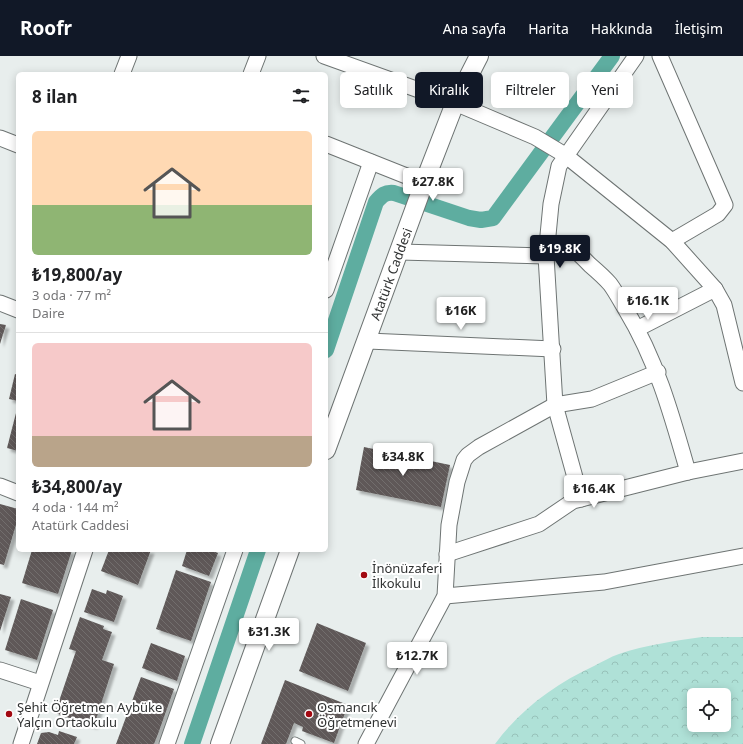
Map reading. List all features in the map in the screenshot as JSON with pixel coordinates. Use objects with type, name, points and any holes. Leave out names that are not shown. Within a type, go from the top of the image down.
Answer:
[{"type":"street","points":[[123,72],[129,56]]},
{"type":"street","points":[[252,72],[258,56]]},
{"type":"street","points":[[324,56],[415,88]]},
{"type":"street","name":"Atatürk Caddesi","points":[[471,72],[479,56]]},
{"type":"street","points":[[581,499],[555,405],[553,349],[546,256],[553,187],[559,166],[565,155],[636,56]]},
{"type":"street","points":[[660,56],[725,205],[718,214],[672,241]]},
{"type":"street","name":"Atatürk Caddesi","points":[[328,438],[331,420],[368,341],[424,182],[454,108]]},
{"type":"street","points":[[468,108],[535,137],[565,155],[672,241],[715,289],[724,305],[743,382]]},
{"type":"street","points":[[0,138],[16,144]]},
{"type":"street","points":[[328,145],[424,182]]},
{"type":"street","points":[[328,284],[371,162]]},
{"type":"street","points":[[400,252],[546,256],[562,245],[574,249],[610,284],[637,329],[658,372],[688,472]]},
{"type":"street","points":[[637,329],[715,289]]},
{"type":"street","points":[[0,303],[16,309]]},
{"type":"street","points":[[368,341],[553,349]]},
{"type":"street","points":[[366,744],[445,596],[449,525],[457,482],[462,466],[468,455],[479,446],[555,405],[604,395],[658,372]]},
{"type":"street","points":[[447,554],[539,524],[570,502],[688,472],[741,466]]},
{"type":"street","points":[[0,486],[16,492]]},
{"type":"street","points":[[21,744],[84,552]]},
{"type":"street","points":[[167,744],[234,552]]},
{"type":"street","points":[[220,744],[289,552]]},
{"type":"street","points":[[445,596],[604,582],[743,556]]},
{"type":"street","points":[[0,670],[40,683]]},
{"type":"green space","points":[[702,637],[743,637],[743,744],[495,744],[505,731],[527,709],[552,689],[580,673],[619,654],[660,644]]},
{"type":"building","points":[[0,324],[6,325],[0,344]]},
{"type":"building","points":[[15,374],[16,401],[9,399]]},
{"type":"building","points":[[16,413],[16,450],[7,448]]},
{"type":"building","points":[[364,447],[450,465],[441,507],[356,490]]},
{"type":"building","points":[[0,504],[16,508],[16,525],[4,565],[0,564]]},
{"type":"building","points":[[31,552],[71,552],[58,594],[22,583]]},
{"type":"building","points":[[108,552],[150,552],[138,585],[101,571]]},
{"type":"building","points":[[186,552],[218,553],[209,576],[182,566]]},
{"type":"building","points":[[176,570],[211,582],[191,641],[156,629]]},
{"type":"building","points":[[92,589],[106,594],[107,590],[123,596],[114,622],[84,612]]},
{"type":"building","points":[[0,594],[11,597],[0,631]]},
{"type":"building","points":[[21,599],[53,610],[37,660],[5,650]]},
{"type":"building","points":[[80,617],[104,626],[103,629],[112,632],[102,660],[114,664],[94,726],[55,713],[76,651],[69,649]]},
{"type":"building","points":[[317,623],[366,643],[348,691],[299,671]]},
{"type":"building","points":[[151,643],[185,656],[177,681],[142,668]]},
{"type":"building","points":[[141,677],[174,689],[158,734],[154,744],[116,744]]},
{"type":"building","name":"Osmancık Öğretmenevi","points":[[285,680],[348,705],[334,743],[302,731],[303,727],[294,723],[286,744],[261,744]]},
{"type":"building","points":[[59,731],[77,737],[74,744],[37,744],[41,733],[49,732],[58,735]]},
{"type":"waterway","points":[[328,344],[376,202],[384,194],[394,193],[469,218],[481,220],[493,218],[612,56]]},
{"type":"waterway","points":[[192,744],[257,552]]},
{"type":"place","name":"İnönüzaferi İlkokulu","points":[[364,575]]},
{"type":"place","name":"Şehit Öğretmen Aybüke Yalçın Ortaokulu","points":[[9,714]]},
{"type":"place","name":"Osmancık Öğretmenevi","points":[[309,714]]}]
